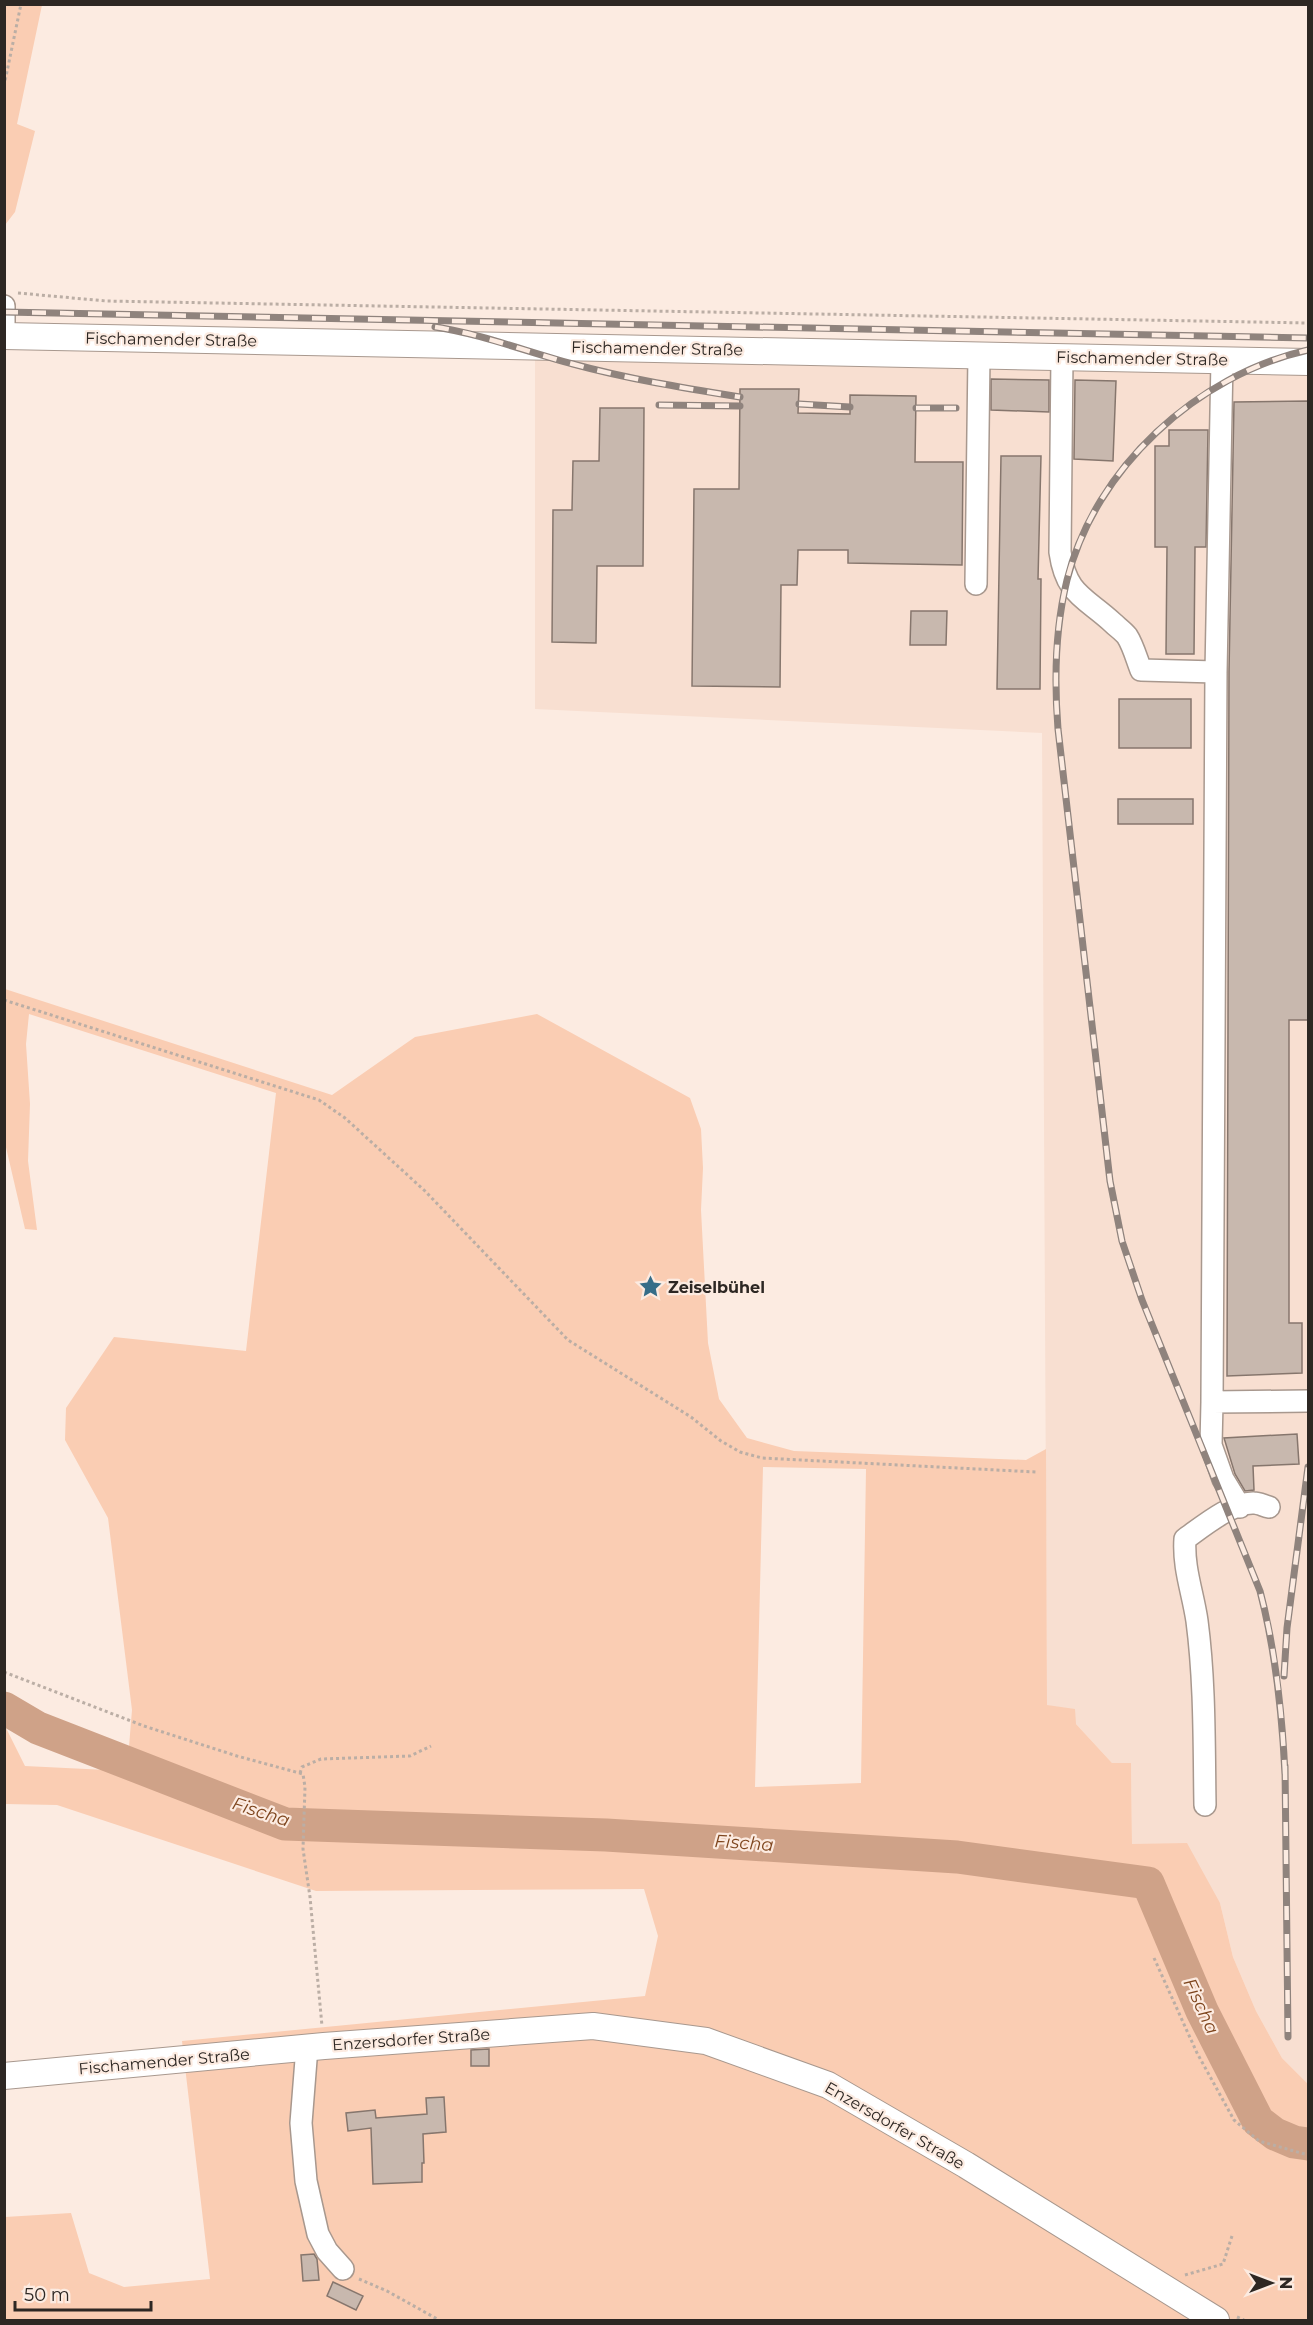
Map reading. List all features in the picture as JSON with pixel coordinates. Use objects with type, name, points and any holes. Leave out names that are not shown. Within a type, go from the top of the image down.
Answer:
[{"type":"main road","name":"Fischamender Straße","points":[[4,336],[1308,362]]},
{"type":"main road","name":"Enzersdorfer Straße","points":[[318,2043],[593,2026],[706,2041],[828,2085],[1225,2318]]},
{"type":"main road","name":"Fischamender Straße","points":[[4,2076],[318,2043]]},
{"type":"street","points":[[4,325],[9,300]]},
{"type":"street","points":[[976,584],[979,355]]},
{"type":"street","points":[[1062,356],[1060,552],[1067,578],[1077,595],[1099,610],[1127,636],[1141,670],[1216,672]]},
{"type":"street","points":[[1222,360],[1216,672],[1211,1445],[1223,1479],[1240,1507]]},
{"type":"street","points":[[1212,1402],[1308,1401]]},
{"type":"street","points":[[1206,1805],[1197,1621],[1184,1557],[1185,1539],[1218,1516],[1240,1507],[1254,1503],[1269,1507]]},
{"type":"street","points":[[318,2043],[301,2123],[306,2181],[318,2234],[327,2251],[343,2269]]},
{"type":"path","points":[[4,86],[21,4]]},
{"type":"path","points":[[9,300],[1308,323]]},
{"type":"path","points":[[4,1000],[319,1100],[345,1118],[425,1191],[568,1340],[691,1417],[721,1441],[740,1452],[762,1458],[1036,1472]]},
{"type":"path","points":[[4,1672],[144,1726],[305,1776],[303,1849],[310,1898],[318,2043]]},
{"type":"path","points":[[300,1773],[302,1767],[321,1759],[410,1756],[431,1746]]},
{"type":"path","points":[[1154,1958],[1197,2053],[1234,2120],[1258,2141],[1308,2155]]},
{"type":"path","points":[[1184,2276],[1223,2264],[1232,2236]]},
{"type":"path","points":[[343,2269],[366,2284],[387,2291],[439,2320]]},
{"type":"path","points":[[1225,2318],[1244,2320]]},
{"type":"shaded area","points":[[5,4],[42,5],[17,124],[35,131],[15,212],[5,225]]},
{"type":"shaded area","points":[[535,357],[1308,373],[1308,2084],[1282,2058],[1256,2011],[1233,1957],[1220,1903],[1132,1844],[1131,1763],[1112,1763],[1076,1724],[1047,1705],[1042,733],[535,709]]},
{"type":"shaded area","points":[[5,989],[332,1095],[415,1037],[537,1014],[690,1098],[701,1129],[703,1168],[701,1210],[708,1343],[719,1399],[747,1438],[794,1451],[1026,1460],[1046,1449],[1047,1705],[1075,1709],[1076,1724],[1112,1763],[1131,1763],[1132,1844],[1187,1843],[1220,1903],[1233,1957],[1256,2011],[1282,2058],[1308,2084],[1308,2320],[5,2320],[5,2217],[71,2213],[89,2273],[124,2287],[210,2279],[182,2041],[645,1996],[658,1936],[644,1889],[316,1891],[57,1805],[5,1804],[4,1724],[25,1766],[127,1771],[132,1710],[108,1518],[65,1440],[66,1408],[114,1337],[246,1351],[276,1093],[29,1014],[26,1044],[30,1104],[28,1161],[37,1230],[25,1229],[5,1143]],"holes":[[[763,1467],[866,1469],[861,1783],[755,1787]]]},
{"type":"building","points":[[991,379],[1049,380],[1049,412],[991,410]]},
{"type":"building","points":[[1075,380],[1116,381],[1113,461],[1074,459]]},
{"type":"building","points":[[740,389],[799,389],[798,413],[850,414],[850,395],[916,396],[915,462],[963,462],[962,565],[848,563],[848,550],[798,550],[797,585],[781,585],[780,687],[692,686],[694,489],[739,489]]},
{"type":"building","points":[[1308,401],[1308,1020],[1289,1020],[1289,1323],[1302,1323],[1302,1373],[1227,1376],[1229,672],[1234,402]]},
{"type":"building","points":[[600,408],[644,408],[643,566],[597,566],[596,643],[552,642],[553,510],[572,510],[573,461],[599,461]]},
{"type":"building","points":[[1169,430],[1208,430],[1206,547],[1195,547],[1194,654],[1166,654],[1167,547],[1155,547],[1155,446],[1169,446]]},
{"type":"building","points":[[1001,456],[1041,456],[1038,579],[1041,579],[1040,689],[997,689]]},
{"type":"building","points":[[911,611],[947,611],[946,645],[910,645]]},
{"type":"building","points":[[1119,699],[1191,699],[1191,748],[1119,748]]},
{"type":"building","points":[[1118,799],[1193,799],[1193,824],[1118,824]]},
{"type":"building","points":[[1297,1434],[1299,1464],[1253,1466],[1254,1490],[1245,1491],[1235,1474],[1224,1438]]},
{"type":"building","points":[[489,2049],[489,2066],[471,2066],[471,2050]]},
{"type":"building","points":[[444,2097],[446,2132],[423,2134],[422,2182],[373,2184],[371,2128],[348,2131],[346,2113],[375,2110],[376,2118],[427,2114],[426,2098]]},
{"type":"building","points":[[314,2254],[317,2259],[319,2280],[303,2281],[301,2255]]},
{"type":"building","points":[[333,2282],[363,2296],[356,2310],[327,2296]]},
{"type":"waterway","name":"Fischa","points":[[4,1708],[38,1728],[285,1824],[606,1835],[957,1857],[1148,1883],[1202,2011],[1258,2121],[1275,2134],[1294,2142],[1308,2144]]},
{"type":"railway","points":[[4,312],[1308,338]]},
{"type":"railway","points":[[435,327],[470,334],[614,374],[740,397]]},
{"type":"railway","points":[[1285,1774],[1277,1682],[1260,1591],[1142,1300],[1122,1241],[1110,1181],[1058,729],[1056,673],[1058,635],[1067,580],[1081,539],[1101,500],[1126,465],[1156,432],[1190,404],[1227,381],[1267,362],[1308,350]]},
{"type":"railway","points":[[799,404],[850,407]]},
{"type":"railway","points":[[659,405],[740,406]]},
{"type":"railway","points":[[916,408],[956,408]]},
{"type":"railway","points":[[1284,1676],[1287,1628],[1308,1467]]},
{"type":"railway","points":[[1285,1766],[1288,2037]]},
{"type":"place","name":"Zeiselbühel","points":[[650,1287]]}]
